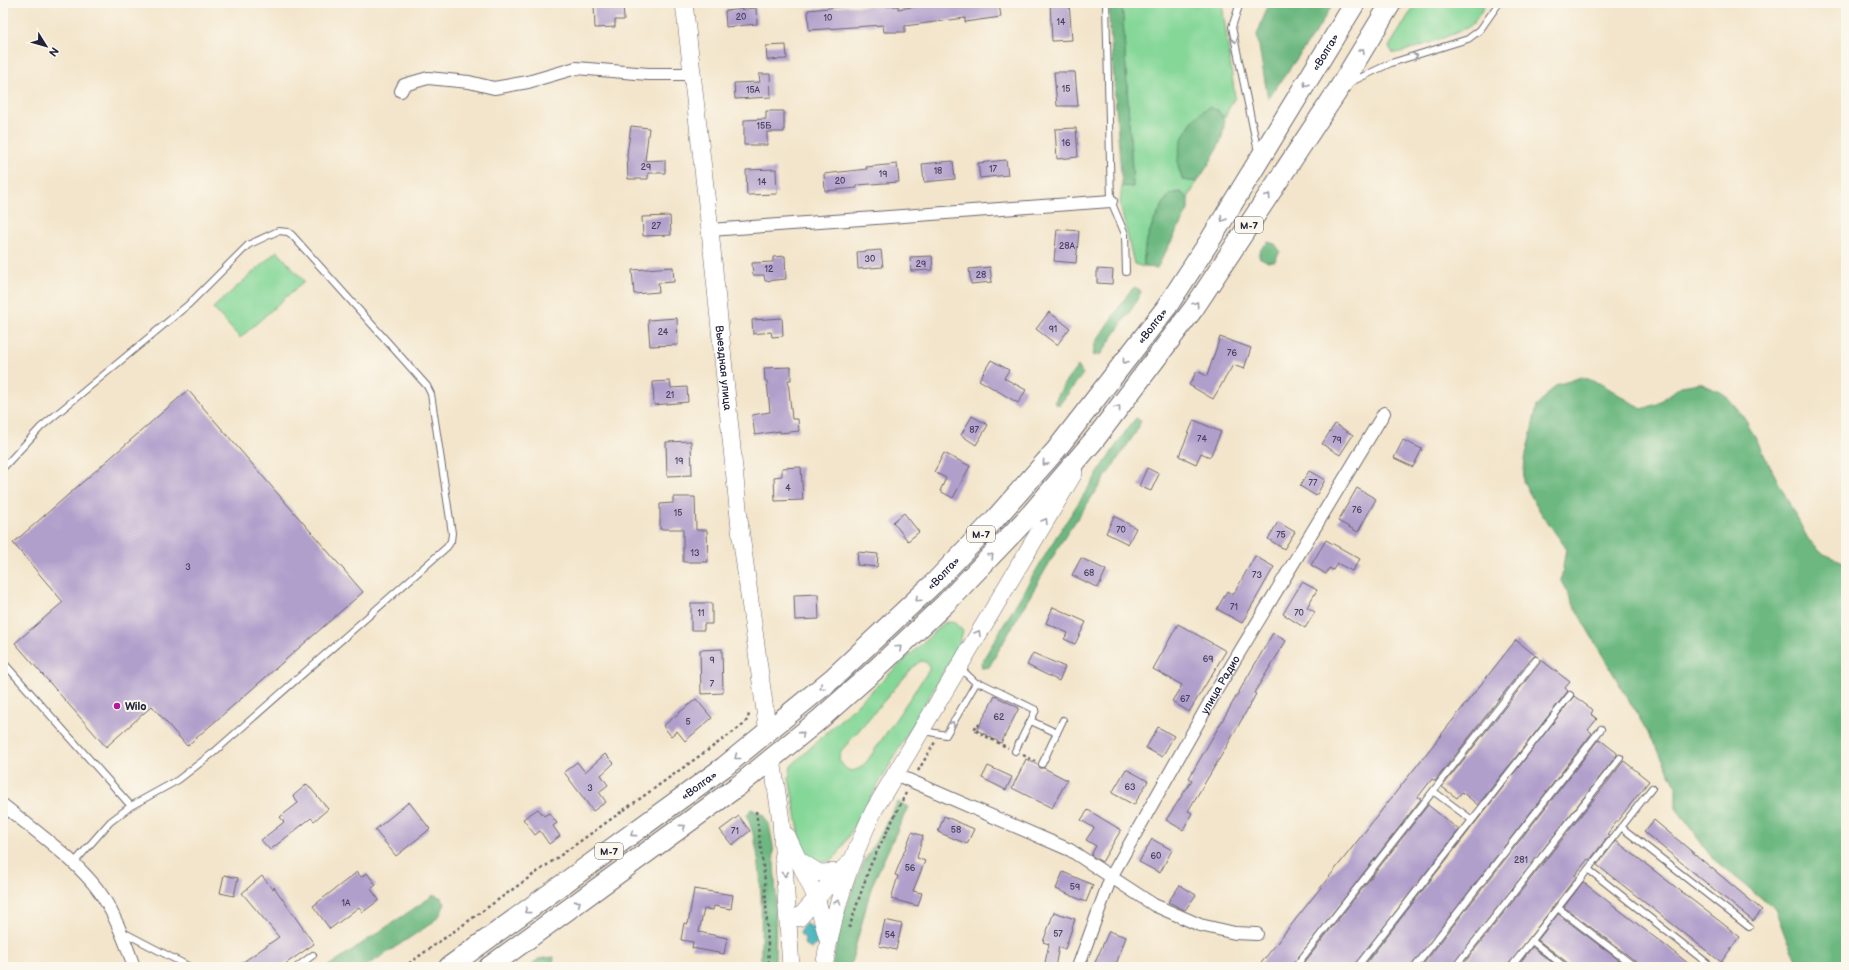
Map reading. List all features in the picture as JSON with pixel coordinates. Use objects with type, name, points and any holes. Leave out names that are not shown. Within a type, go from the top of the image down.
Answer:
[{"type":"highway","name":"«Волга»","points":[[449,967],[724,767],[768,733],[833,678],[933,584],[995,520],[1056,450],[1166,308],[1209,242],[1356,3]]},
{"type":"highway","name":"«Волга»","points":[[489,967],[738,786],[772,759],[874,671],[945,604],[1031,514],[1095,439],[1194,308],[1340,87],[1391,3]]},
{"type":"main road","name":"Выездная улица","points":[[684,3],[710,230],[740,528],[768,733]]},
{"type":"main road","points":[[824,967],[846,866],[874,810],[958,666],[1095,439]]},
{"type":"main road","points":[[772,759],[781,821],[791,967]]},
{"type":"main road","points":[[781,821],[797,859],[816,897],[829,941]]},
{"type":"main road","points":[[797,859],[820,873],[846,866]]},
{"type":"main road","points":[[789,934],[799,918],[816,897],[846,866]]},
{"type":"main road","points":[[799,918],[824,924]]},
{"type":"street","points":[[401,91],[404,85],[428,78],[469,82],[494,88],[528,82],[576,68],[648,74],[692,74]]},
{"type":"street","points":[[710,230],[1111,201]]},
{"type":"street","name":"улица Радио","points":[[1078,967],[1111,877],[1216,691],[1384,413]]},
{"type":"street","points":[[895,774],[1070,850],[1154,905],[1200,925],[1235,933],[1257,934]]},
{"type":"street","points":[[3,805],[73,864],[102,896],[120,930],[134,967]]},
{"type":"lane","points":[[1106,3],[1111,201],[1125,234],[1126,272]]},
{"type":"lane","points":[[1240,3],[1232,27],[1259,160]]},
{"type":"lane","points":[[1340,87],[1391,63],[1468,39],[1480,30],[1499,3]]},
{"type":"lane","points":[[3,468],[5,462],[41,427],[189,304],[248,245],[278,231],[288,232],[292,236],[430,390],[452,534],[451,541],[447,547],[213,753],[178,780],[131,806],[110,822],[73,864]]},
{"type":"lane","points":[[1295,967],[1536,660]]},
{"type":"lane","points":[[3,662],[131,806]]},
{"type":"lane","points":[[958,666],[976,683],[983,684],[1036,710],[1015,751]]},
{"type":"lane","points":[[920,730],[946,735],[976,683]]},
{"type":"lane","points":[[1357,967],[1570,695]]},
{"type":"lane","points":[[1042,764],[1063,720]]},
{"type":"lane","points":[[1031,721],[1057,733]]},
{"type":"lane","points":[[1415,967],[1601,729]]},
{"type":"lane","points":[[1455,967],[1620,758]]},
{"type":"lane","points":[[1511,967],[1652,788]]},
{"type":"lane","points":[[1434,791],[1472,820]]},
{"type":"lane","points":[[1621,827],[1749,927]]},
{"type":"lane","points":[[1588,869],[1712,967]]},
{"type":"lane","points":[[1558,908],[1635,967]]},
{"type":"lane","points":[[120,930],[190,967]]},
{"type":"lane","points":[[1532,940],[1565,967]]},
{"type":"lane","points":[[297,967],[313,955]]},
{"type":"path","points":[[404,967],[742,725],[748,719],[749,706]]},
{"type":"path","points":[[974,730],[977,724],[980,726]]},
{"type":"path","points":[[848,932],[870,866],[912,781],[939,734]]},
{"type":"path","points":[[756,811],[765,881],[770,967]]},
{"type":"green space","points":[[1111,3],[1122,3],[1133,187],[1122,186],[1109,17]]},
{"type":"green space","points":[[1122,3],[1222,3],[1235,97],[1224,118],[1217,109],[1183,180],[1197,182],[1188,198],[1180,192],[1169,195],[1154,220],[1145,248],[1144,267],[1134,264],[1120,204],[1122,186],[1133,187]]},
{"type":"green space","points":[[1269,3],[1333,3],[1318,29],[1268,99],[1257,35]]},
{"type":"green space","points":[[1416,3],[1486,3],[1470,26],[1432,42],[1393,53],[1389,47]]},
{"type":"green space","points":[[1209,107],[1219,112],[1223,120],[1223,130],[1220,142],[1197,182],[1183,180],[1178,165],[1178,156],[1182,139],[1190,124],[1196,117]]},
{"type":"green space","points":[[1180,192],[1188,198],[1188,210],[1157,268],[1144,267],[1145,248],[1154,221],[1169,195]]},
{"type":"green space","points":[[1268,242],[1275,244],[1280,251],[1275,261],[1268,262],[1259,257],[1261,249]]},
{"type":"green space","points":[[277,251],[304,281],[240,338],[213,308]]},
{"type":"green space","points":[[1135,287],[1141,292],[1133,307],[1101,354],[1093,356],[1095,343],[1130,291]]},
{"type":"green space","points":[[1078,366],[1083,374],[1059,405],[1054,403],[1064,384]]},
{"type":"green space","points":[[1582,377],[1600,383],[1642,409],[1657,404],[1681,386],[1700,383],[1724,394],[1746,420],[1808,539],[1824,554],[1846,563],[1846,967],[1800,967],[1787,941],[1775,909],[1712,858],[1676,808],[1676,786],[1658,750],[1583,622],[1561,581],[1566,548],[1537,507],[1523,481],[1525,460],[1537,406],[1556,385]]},
{"type":"green space","points":[[1136,418],[1141,421],[1136,432],[1062,541],[989,667],[982,668],[981,663],[1056,537],[1127,429]]},
{"type":"green space","points":[[944,623],[955,623],[963,631],[959,645],[838,854],[830,860],[822,862],[804,856],[789,778],[791,766]],"holes":[[[921,661],[926,662],[929,666],[929,670],[868,760],[856,770],[852,771],[846,768],[839,759],[841,751],[914,666]]]},
{"type":"green space","points":[[898,802],[908,807],[872,885],[850,967],[832,967],[842,917],[863,864]]},
{"type":"green space","points":[[751,809],[763,815],[769,824],[773,846],[776,896],[775,959],[773,967],[765,967],[761,959],[761,887],[757,850],[747,816]]},
{"type":"green space","points":[[434,895],[442,898],[445,904],[440,915],[432,923],[365,967],[327,967]]},
{"type":"green space","points":[[554,957],[553,967],[531,967],[538,959]]},
{"type":"water","points":[[806,924],[811,927],[817,925],[821,937],[818,938],[819,943],[811,949],[804,944],[805,938],[800,934],[802,926]]},
{"type":"building","points":[[594,3],[623,3],[624,20],[615,20],[615,27],[595,28]]},
{"type":"building","points":[[950,3],[951,7],[982,3],[999,3],[1001,17],[965,22],[965,18],[905,26],[905,32],[884,32],[883,25],[809,30],[808,10],[848,6],[898,6],[898,9]]},
{"type":"building","points":[[1050,3],[1069,3],[1072,40],[1052,41]]},
{"type":"building","points":[[756,8],[757,24],[726,27],[725,11]]},
{"type":"building","points":[[786,45],[787,59],[767,60],[766,46]]},
{"type":"building","points":[[1054,72],[1075,72],[1078,106],[1057,106]]},
{"type":"building","points":[[759,74],[770,74],[771,97],[735,99],[734,83],[760,82]]},
{"type":"building","points":[[766,111],[784,111],[784,132],[767,132],[767,145],[744,145],[744,120],[766,119]]},
{"type":"building","points":[[631,126],[649,128],[645,161],[665,160],[665,173],[648,173],[648,179],[628,179],[627,154]]},
{"type":"building","points":[[1076,128],[1078,157],[1057,159],[1055,129]]},
{"type":"building","points":[[1006,160],[1008,175],[980,178],[978,163]]},
{"type":"building","points":[[953,161],[955,179],[924,182],[922,164]]},
{"type":"building","points":[[897,164],[899,182],[857,185],[857,188],[825,191],[824,174],[867,169],[866,167]]},
{"type":"building","points":[[776,169],[777,194],[747,195],[746,170]]},
{"type":"building","points":[[670,216],[671,235],[643,236],[642,217]]},
{"type":"building","points":[[1057,229],[1079,231],[1076,263],[1054,261]]},
{"type":"building","points":[[881,250],[883,267],[858,269],[857,252]]},
{"type":"building","points":[[785,256],[786,279],[765,281],[764,275],[753,275],[752,263],[773,262],[773,257]]},
{"type":"building","points":[[932,256],[933,270],[911,271],[910,257]]},
{"type":"building","points":[[673,267],[674,282],[658,283],[659,292],[634,294],[632,270]]},
{"type":"building","points":[[990,267],[992,282],[971,284],[969,269]]},
{"type":"building","points":[[1097,269],[1113,270],[1112,284],[1097,283]]},
{"type":"building","points":[[1049,312],[1070,328],[1057,345],[1036,329]]},
{"type":"building","points":[[677,318],[678,345],[650,346],[648,320]]},
{"type":"building","points":[[782,318],[783,336],[772,337],[771,332],[753,334],[752,320]]},
{"type":"building","points":[[1220,337],[1251,348],[1244,369],[1233,365],[1213,399],[1189,385],[1197,371],[1207,376]]},
{"type":"building","points":[[991,360],[1009,370],[1004,378],[1026,390],[1018,403],[979,380]]},
{"type":"building","points":[[791,367],[791,380],[788,380],[792,419],[798,419],[799,431],[780,433],[780,431],[755,435],[752,415],[770,412],[767,381],[765,381],[764,368]]},
{"type":"building","points":[[670,381],[671,388],[687,387],[688,402],[654,405],[653,382]]},
{"type":"building","points":[[188,390],[363,592],[187,746],[152,706],[106,747],[15,643],[63,602],[13,543]]},
{"type":"building","points":[[972,416],[988,425],[976,445],[961,435]]},
{"type":"building","points":[[1194,420],[1221,432],[1210,457],[1201,453],[1196,464],[1179,456]]},
{"type":"building","points":[[1335,424],[1353,435],[1340,455],[1322,444]]},
{"type":"building","points":[[1403,440],[1422,449],[1413,467],[1394,458]]},
{"type":"building","points":[[691,441],[692,475],[667,476],[666,442]]},
{"type":"building","points":[[944,453],[970,466],[953,498],[940,491],[946,478],[934,472]]},
{"type":"building","points":[[801,467],[803,500],[775,501],[774,477],[782,476],[782,468]]},
{"type":"building","points":[[1147,468],[1159,474],[1151,491],[1139,486]]},
{"type":"building","points":[[1309,471],[1325,480],[1316,496],[1300,486]]},
{"type":"building","points":[[1357,488],[1376,499],[1358,532],[1338,521]]},
{"type":"building","points":[[673,497],[695,497],[696,530],[707,530],[708,562],[683,562],[683,529],[660,529],[660,504],[673,503]]},
{"type":"building","points":[[904,513],[919,532],[908,541],[893,522]]},
{"type":"building","points":[[1114,516],[1136,528],[1128,544],[1106,533]]},
{"type":"building","points":[[1278,522],[1295,532],[1284,549],[1268,539]]},
{"type":"building","points":[[1326,540],[1360,559],[1352,571],[1337,563],[1333,570],[1329,568],[1326,574],[1311,565]]},
{"type":"building","points":[[858,552],[878,554],[877,567],[857,565]]},
{"type":"building","points":[[1255,556],[1274,567],[1242,623],[1217,609],[1227,591],[1233,595]]},
{"type":"building","points":[[1081,558],[1106,570],[1098,588],[1072,575]]},
{"type":"building","points":[[1302,582],[1317,590],[1307,607],[1315,612],[1305,628],[1283,614]]},
{"type":"building","points":[[818,594],[819,619],[795,620],[794,595]]},
{"type":"building","points":[[691,603],[712,603],[712,624],[704,624],[704,630],[691,630]]},
{"type":"building","points":[[1053,607],[1086,622],[1075,644],[1064,639],[1068,633],[1046,623]]},
{"type":"building","points":[[1178,624],[1226,651],[1189,712],[1172,701],[1182,685],[1153,669]]},
{"type":"building","points":[[1273,633],[1286,641],[1254,693],[1256,694],[1188,811],[1192,813],[1183,830],[1166,820],[1192,780],[1189,778]]},
{"type":"building","points":[[1516,640],[1536,656],[1532,657],[1435,781],[1432,779],[1418,797],[1421,799],[1291,967],[1258,967]]},
{"type":"building","points":[[722,649],[723,693],[701,694],[700,650]]},
{"type":"building","points":[[1033,653],[1065,667],[1059,681],[1027,665]]},
{"type":"building","points":[[1540,659],[1570,682],[1565,688],[1568,691],[1478,805],[1462,792],[1457,798],[1442,787],[1540,663]]},
{"type":"building","points":[[995,696],[1019,708],[1001,743],[977,730]]},
{"type":"building","points":[[1574,696],[1593,710],[1591,714],[1597,719],[1588,730],[1592,733],[1411,967],[1363,967]]},
{"type":"building","points":[[696,699],[712,718],[685,741],[677,731],[671,736],[663,726]]},
{"type":"building","points":[[1158,727],[1174,736],[1162,757],[1146,748]]},
{"type":"building","points":[[1599,739],[1617,753],[1617,755],[1451,967],[1421,967]]},
{"type":"building","points":[[605,754],[614,763],[601,775],[608,785],[599,792],[606,802],[593,811],[564,772],[577,762],[585,772]]},
{"type":"building","points":[[1026,759],[1038,765],[1040,768],[1044,768],[1067,780],[1052,808],[1012,788]]},
{"type":"building","points":[[1624,761],[1649,781],[1607,834],[1609,835],[1590,860],[1588,859],[1575,875],[1576,877],[1507,967],[1461,967]]},
{"type":"building","points":[[988,766],[1012,777],[1006,790],[982,778]]},
{"type":"building","points":[[1126,769],[1148,781],[1134,805],[1112,793]]},
{"type":"building","points":[[307,784],[328,809],[314,821],[311,818],[270,850],[261,840],[284,822],[280,817],[298,803],[293,796]]},
{"type":"building","points":[[409,802],[430,829],[396,856],[375,830]]},
{"type":"building","points":[[1428,805],[1459,830],[1353,967],[1301,967]]},
{"type":"building","points":[[538,809],[544,816],[549,813],[557,823],[553,826],[560,836],[549,844],[540,831],[535,835],[523,819]]},
{"type":"building","points":[[1088,810],[1121,830],[1102,862],[1091,855],[1096,846],[1086,840],[1094,828],[1081,820]]},
{"type":"building","points":[[739,816],[750,831],[732,845],[720,830]]},
{"type":"building","points":[[944,816],[974,829],[967,844],[938,832]]},
{"type":"building","points":[[1654,820],[1762,910],[1753,921],[1644,832]]},
{"type":"building","points":[[912,832],[923,836],[917,858],[925,861],[913,891],[922,893],[918,906],[891,899],[898,876],[895,875]]},
{"type":"building","points":[[1152,839],[1172,850],[1160,873],[1139,862]]},
{"type":"building","points":[[1616,841],[1740,937],[1721,962],[1597,865]]},
{"type":"building","points":[[357,872],[361,877],[367,873],[376,885],[371,889],[379,900],[363,912],[359,907],[330,929],[313,906]]},
{"type":"building","points":[[1063,872],[1093,885],[1086,902],[1056,889]]},
{"type":"building","points":[[224,875],[238,878],[234,896],[220,893]]},
{"type":"building","points":[[262,876],[273,889],[274,887],[314,944],[281,967],[236,967],[279,937],[242,893]]},
{"type":"building","points":[[1583,882],[1693,967],[1639,967],[1638,963],[1564,907]]},
{"type":"building","points":[[1180,885],[1196,895],[1185,910],[1168,902]]},
{"type":"building","points":[[694,889],[733,895],[731,909],[714,906],[713,910],[704,909],[699,932],[727,938],[724,954],[692,948],[693,942],[681,940],[684,923],[688,924]]},
{"type":"building","points":[[1054,912],[1075,919],[1065,949],[1059,947],[1055,967],[1044,967],[1049,944],[1043,942]]},
{"type":"building","points":[[1558,914],[1628,967],[1569,967],[1568,963],[1538,940]]},
{"type":"building","points":[[885,920],[902,924],[896,950],[879,946]]},
{"type":"building","points":[[1109,931],[1126,937],[1115,967],[1093,967]]},
{"type":"building","points":[[1532,947],[1558,967],[1517,967]]},
{"type":"place","name":"Wilo","points":[[117,706]]}]
